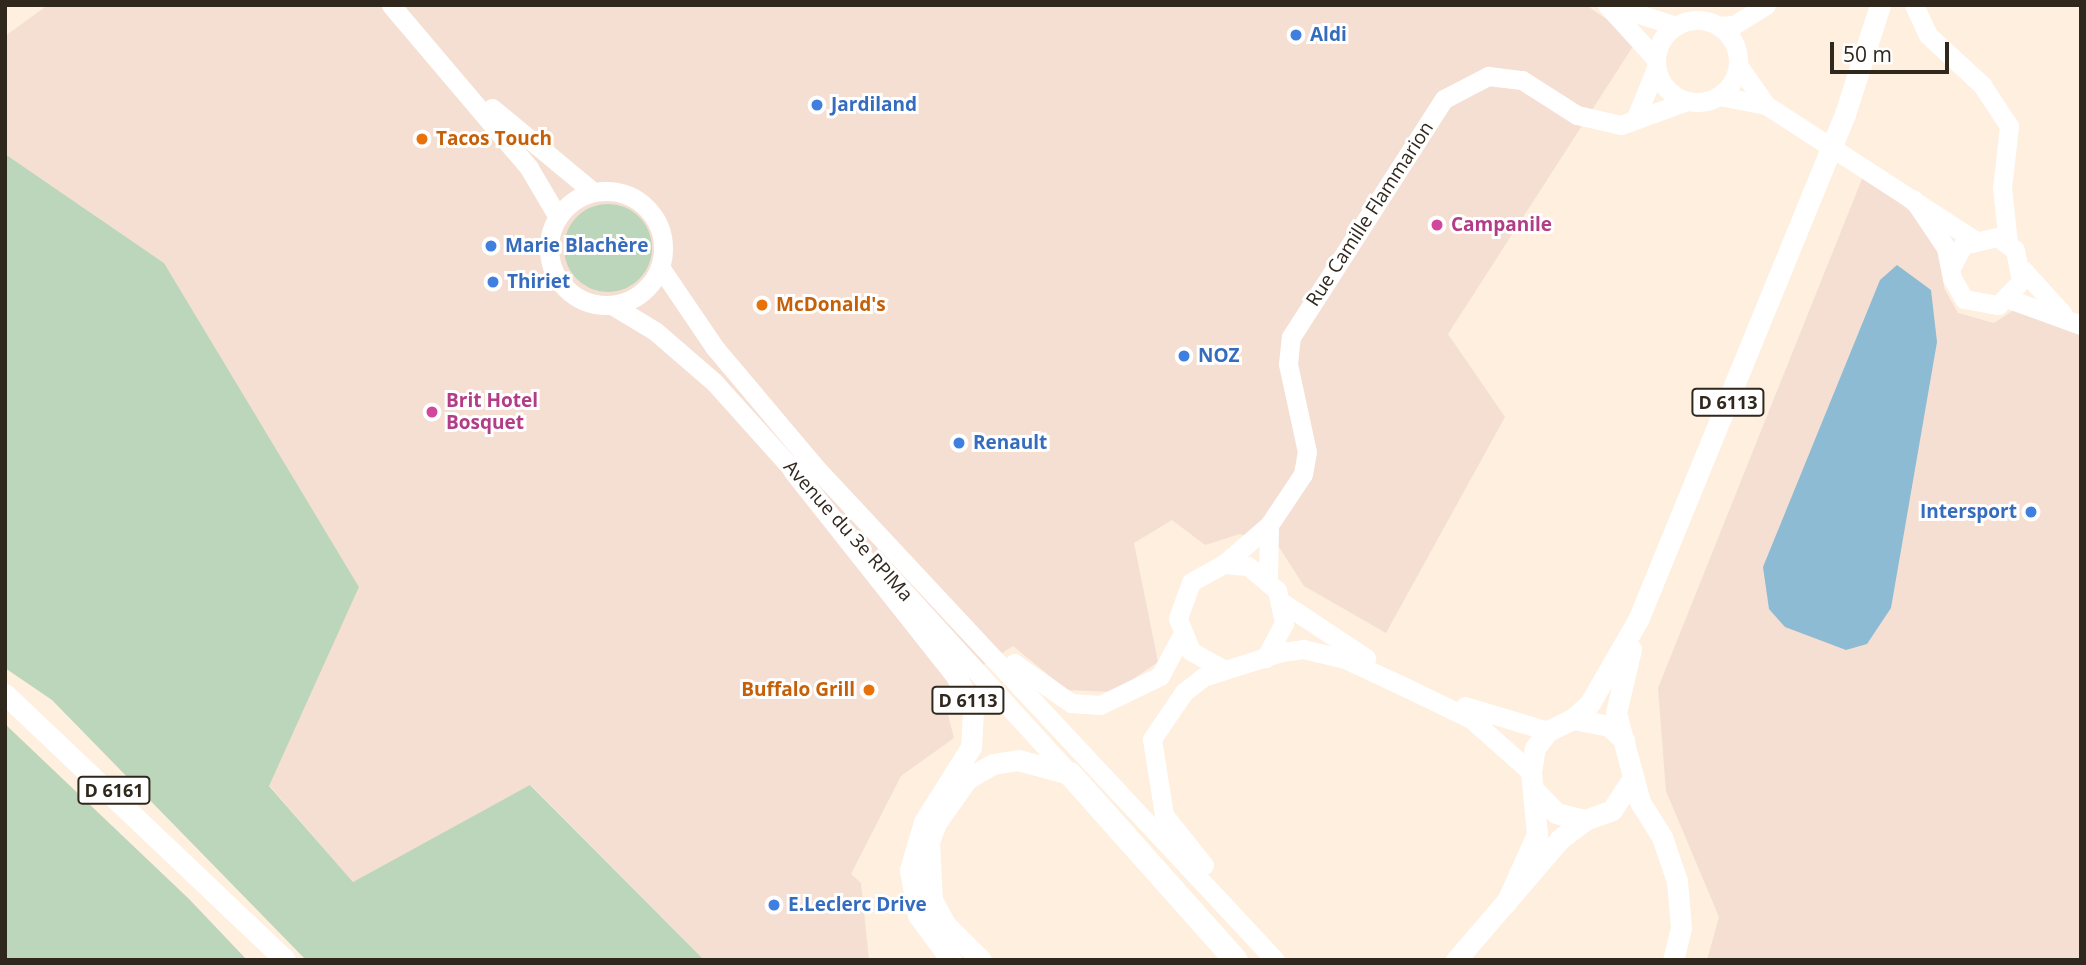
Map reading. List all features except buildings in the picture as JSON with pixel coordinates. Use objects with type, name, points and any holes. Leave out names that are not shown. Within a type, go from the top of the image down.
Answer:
[{"type":"highway","name":"D 6113","points":[[1069,774],[1236,960]]},
{"type":"main road","points":[[391,5],[433,52],[552,199],[558,217],[549,251],[555,273],[578,298],[612,305],[644,291],[660,267],[662,236],[650,212],[627,195],[593,192],[433,52]]},
{"type":"main road","points":[[1607,5],[1656,63],[1666,89],[1687,101],[1719,96],[1766,105],[1973,239],[2008,243]]},
{"type":"main road","points":[[1613,5],[1676,26],[1697,20],[1719,26],[1734,25],[1766,5]]},
{"type":"main road","name":"D 6113","points":[[1845,114],[1880,5]]},
{"type":"main road","name":"D 6113","points":[[1624,740],[1617,704],[1639,620],[1845,114],[1895,5]]},
{"type":"main road","points":[[1914,5],[1928,35],[1982,85],[2009,126],[2002,188],[2008,243],[2022,270],[2072,320]]},
{"type":"main road","points":[[1635,120],[1656,63],[1676,26]]},
{"type":"main road","points":[[1719,26],[1734,43],[1738,65],[1766,105]]},
{"type":"main road","points":[[1719,96],[1738,65]]},
{"type":"main road","name":"Rue Camille Flammarion","points":[[1224,564],[1269,524],[1303,474],[1307,452],[1289,364],[1291,337],[1444,99],[1488,76],[1511,78],[1577,115],[1621,125],[1687,101]]},
{"type":"main road","points":[[558,217],[593,192]]},
{"type":"main road","points":[[1913,198],[1952,266],[1964,299],[1986,307],[2009,299],[2072,320]]},
{"type":"main road","points":[[1952,266],[1973,239]]},
{"type":"main road","name":"Avenue du 3e RPIMa","points":[[660,267],[715,348],[891,548]]},
{"type":"main road","points":[[2009,299],[2022,270]]},
{"type":"main road","name":"Avenue du 3e RPIMa","points":[[612,305],[655,331],[714,382],[1069,774]]},
{"type":"main road","name":"D 6113","points":[[793,470],[956,676],[973,710],[971,747],[924,822],[910,870],[918,915],[951,960]]},
{"type":"main road","points":[[1268,579],[1269,524]]},
{"type":"main road","points":[[891,548],[993,646],[1070,703],[1100,705],[1133,693],[1160,676],[1182,635]]},
{"type":"main road","name":"D 6113","points":[[891,548],[1275,960]]},
{"type":"main road","points":[[1223,669],[1191,651],[1182,635],[1181,601],[1191,582],[1224,564],[1248,566],[1268,579],[1283,603],[1307,625],[1410,681],[1518,727],[1548,731]]},
{"type":"main road","points":[[1265,658],[1278,642],[1283,603]]},
{"type":"main road","name":"D 6113","points":[[1573,719],[1590,704],[1639,620]]},
{"type":"main road","points":[[1275,960],[1256,922],[1164,815],[1154,774],[1152,739],[1165,716],[1184,692],[1223,669],[1303,649],[1345,659],[1471,719],[1533,782],[1556,813],[1585,820]]},
{"type":"main road","name":"D 6161","points":[[5,694],[186,863],[285,960]]},
{"type":"main road","points":[[1506,903],[1537,834],[1533,782],[1535,748],[1548,731],[1573,719],[1609,726],[1624,740],[1632,779],[1677,881],[1681,928],[1673,960]]},
{"type":"main road","points":[[981,960],[945,924],[932,900],[929,842],[936,823],[967,779],[993,764],[1018,760],[1069,774]]},
{"type":"main road","points":[[1455,960],[1585,820],[1612,810],[1632,779]]},
{"type":"main road","name":"D 6161","points":[[186,863],[265,960]]},
{"type":"shaded area","points":[[48,5],[1586,5],[1637,40],[1448,334],[1505,417],[1386,633],[1304,586],[1279,547],[1240,534],[1205,545],[1172,520],[1134,543],[1158,662],[1114,692],[1067,690],[1013,646],[942,692],[954,738],[901,776],[851,874],[861,883],[869,960],[704,960],[531,785],[353,882],[269,785],[359,587],[164,263],[5,154],[5,36]]},
{"type":"shaded area","points":[[1864,174],[1917,217],[1941,253],[1944,288],[1958,313],[1994,323],[2017,308],[2081,333],[2081,960],[1707,960],[1719,917],[1666,791],[1658,688]]},
{"type":"green space","points":[[5,154],[164,263],[359,587],[269,786],[353,882],[530,785],[704,960],[306,960],[52,700],[5,668]]},
{"type":"green space","points":[[608,204],[633,211],[645,223],[652,248],[645,273],[633,285],[608,292],[583,285],[571,273],[564,248],[571,223],[583,211]]},
{"type":"green space","points":[[5,724],[189,899],[247,960],[5,960]]},
{"type":"water","points":[[1897,265],[1931,290],[1937,342],[1891,608],[1867,644],[1846,650],[1785,627],[1769,609],[1763,567],[1880,280]]},
{"type":"place","name":"Aldi","points":[[1296,35]]},
{"type":"place","name":"Jardiland","points":[[817,105]]},
{"type":"place","name":"Tacos Touch","points":[[422,139]]},
{"type":"place","name":"Campanile","points":[[1437,225]]},
{"type":"place","name":"Marie Blachère","points":[[491,246]]},
{"type":"place","name":"Thiriet","points":[[493,282]]},
{"type":"place","name":"McDonald's","points":[[762,305]]},
{"type":"place","name":"NOZ","points":[[1184,356]]},
{"type":"place","name":"Brit Hotel Bosquet","points":[[432,412]]},
{"type":"place","name":"Renault","points":[[959,443]]},
{"type":"place","name":"Intersport","points":[[2031,512]]},
{"type":"place","name":"Buffalo Grill","points":[[869,690]]},
{"type":"place","name":"E.Leclerc Drive","points":[[774,905]]}]
